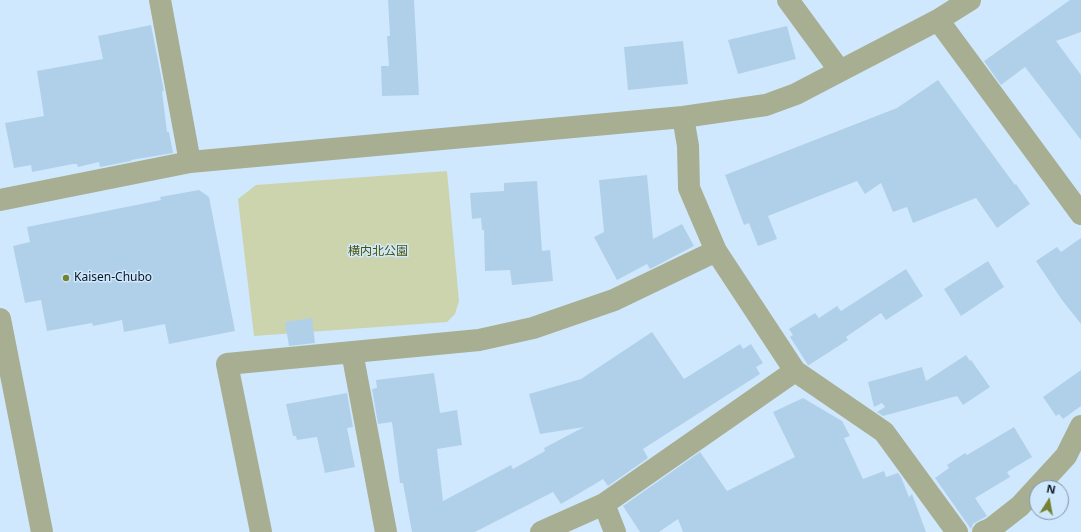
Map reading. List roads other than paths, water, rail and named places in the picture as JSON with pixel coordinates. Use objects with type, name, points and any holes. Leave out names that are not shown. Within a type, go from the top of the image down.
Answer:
[{"type":"street","points":[[160,0],[190,162]]},
{"type":"street","points":[[788,0],[840,72]]},
{"type":"street","points":[[0,200],[190,162],[683,117],[766,105],[796,94],[840,72],[938,20],[970,0]]},
{"type":"street","points":[[938,20],[1081,214]]},
{"type":"street","points":[[683,117],[688,146],[689,188],[716,251],[795,371],[884,432],[957,532]]},
{"type":"street","points":[[261,532],[227,364],[479,340],[532,328],[614,300],[716,251]]},
{"type":"street","points":[[0,319],[42,532]]},
{"type":"street","points":[[352,352],[386,532]]},
{"type":"street","points":[[541,532],[604,504],[795,371]]},
{"type":"street","points":[[983,532],[992,528],[1020,506],[1066,456],[1081,426]]},
{"type":"street","points":[[604,504],[615,532]]},
{"type":"place","name":"Kaisen-Chubo","points":[[66,278]]},
{"type":"park label","name":"横内北公園","points":[[378,252]]}]
